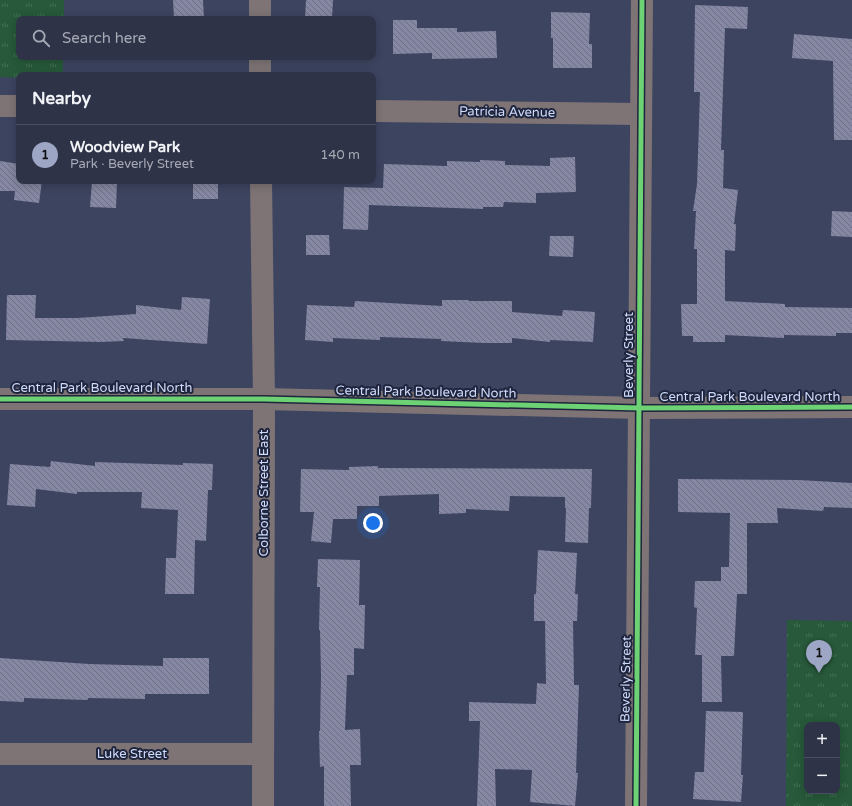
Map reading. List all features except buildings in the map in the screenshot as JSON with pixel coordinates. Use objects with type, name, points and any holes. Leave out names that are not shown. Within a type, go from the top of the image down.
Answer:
[{"type":"street","points":[[260,0],[260,16]]},
{"type":"street","name":"Beverly Street","points":[[636,806],[642,0]]},
{"type":"street","points":[[260,60],[260,72]]},
{"type":"street","points":[[0,106],[16,106]]},
{"type":"street","name":"Patricia Avenue","points":[[376,111],[641,114]]},
{"type":"street","name":"Colborne Street East","points":[[261,184],[264,399],[263,806]]},
{"type":"street","name":"Central Park Boulevard North","points":[[0,399],[264,399],[640,408],[852,408]]},
{"type":"street","name":"Luke Street","points":[[0,754],[263,754]]},
{"type":"green space","points":[[0,0],[64,0],[64,16],[16,16],[16,60],[63,60],[63,72],[16,72],[16,78],[0,77]]},
{"type":"green space","points":[[787,620],[852,621],[852,806],[786,806]]},
{"type":"cycle path","points":[[636,806],[642,0]]},
{"type":"cycle path","points":[[0,399],[264,399],[640,408],[852,407]]},
{"type":"place","name":"Woodview Park","points":[[819,673]]}]
